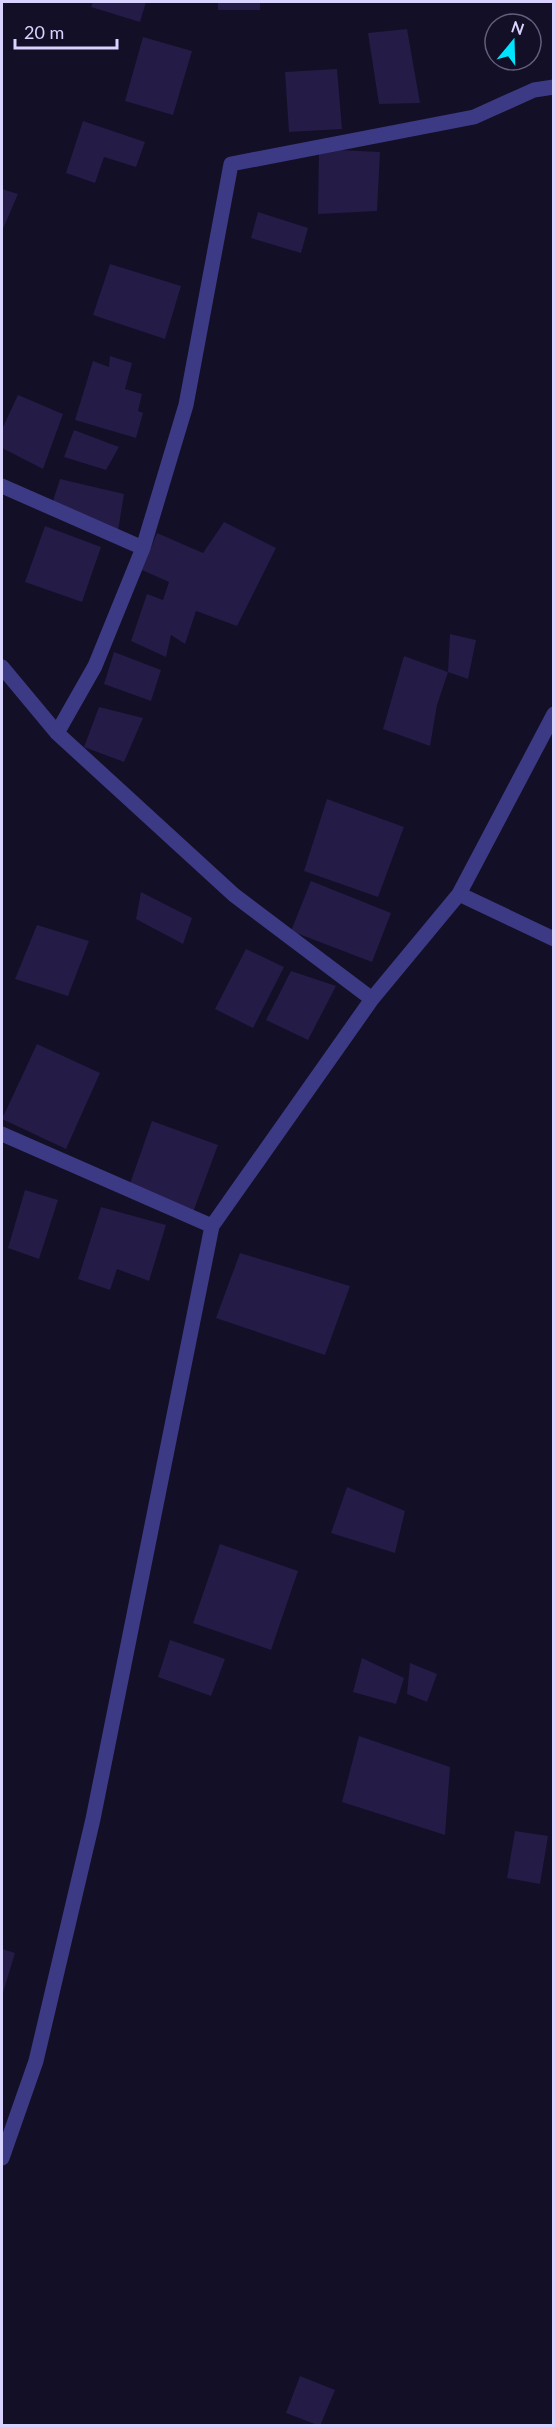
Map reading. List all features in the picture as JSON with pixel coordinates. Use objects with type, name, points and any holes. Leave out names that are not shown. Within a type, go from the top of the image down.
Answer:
[{"type":"street","points":[[57,733],[95,666],[143,548],[186,405],[231,164],[474,117],[534,90],[554,87]]},
{"type":"street","points":[[2,486],[143,548]]},
{"type":"street","points":[[2,667],[57,733],[234,895],[372,999]]},
{"type":"street","points":[[2,2158],[36,2061],[93,1819],[212,1226],[372,999],[459,894],[554,714]]},
{"type":"street","points":[[459,894],[554,939]]},
{"type":"street","points":[[2,1134],[212,1226]]},
{"type":"building","points":[[93,2],[146,2],[140,22],[91,7]]},
{"type":"building","points":[[218,2],[260,2],[260,10],[218,10]]},
{"type":"building","points":[[407,29],[420,103],[379,104],[368,33]]},
{"type":"building","points":[[143,37],[192,51],[173,115],[125,101]]},
{"type":"building","points":[[337,69],[342,129],[289,132],[285,72]]},
{"type":"building","points":[[83,121],[145,142],[136,167],[104,157],[95,183],[66,173]]},
{"type":"building","points":[[319,149],[380,152],[377,211],[318,214]]},
{"type":"building","points":[[2,189],[18,194],[2,231]]},
{"type":"building","points":[[258,212],[308,228],[301,253],[251,238]]},
{"type":"building","points":[[110,264],[181,286],[165,339],[93,315]]},
{"type":"building","points":[[110,356],[132,363],[125,389],[142,394],[138,411],[143,413],[136,438],[75,420],[93,361],[109,367]]},
{"type":"building","points":[[18,395],[63,414],[43,469],[2,448],[2,429]]},
{"type":"building","points":[[74,430],[119,447],[106,470],[64,457]]},
{"type":"building","points":[[60,479],[124,494],[117,537],[50,510]]},
{"type":"building","points":[[224,522],[276,548],[237,626],[196,611],[185,644],[171,635],[166,657],[131,641],[147,594],[163,600],[169,582],[142,570],[157,533],[203,553]]},
{"type":"building","points":[[45,526],[101,547],[82,602],[25,582]]},
{"type":"building","points":[[450,634],[476,640],[468,679],[448,672]]},
{"type":"building","points":[[114,652],[161,670],[151,701],[104,684]]},
{"type":"building","points":[[404,656],[448,672],[437,705],[430,746],[383,729]]},
{"type":"building","points":[[99,707],[143,718],[124,762],[84,747]]},
{"type":"building","points":[[327,799],[404,827],[378,897],[304,871]]},
{"type":"building","points":[[311,881],[391,913],[372,962],[291,931]]},
{"type":"building","points":[[141,892],[192,918],[183,944],[136,919]]},
{"type":"building","points":[[37,925],[89,941],[68,996],[15,979]]},
{"type":"building","points":[[246,949],[284,967],[253,1028],[215,1009]]},
{"type":"building","points":[[291,971],[336,986],[308,1040],[266,1020]]},
{"type":"building","points":[[37,1044],[100,1073],[66,1149],[2,1119]]},
{"type":"building","points":[[152,1121],[218,1145],[192,1215],[127,1192]]},
{"type":"building","points":[[25,1190],[58,1200],[39,1259],[8,1248]]},
{"type":"building","points":[[101,1207],[166,1225],[149,1281],[117,1269],[110,1290],[78,1279]]},
{"type":"building","points":[[240,1253],[350,1286],[325,1355],[216,1318]]},
{"type":"building","points":[[347,1487],[405,1511],[395,1553],[331,1533]]},
{"type":"building","points":[[220,1544],[298,1571],[271,1650],[193,1623]]},
{"type":"building","points":[[170,1640],[225,1659],[211,1696],[158,1677]]},
{"type":"building","points":[[362,1658],[404,1678],[396,1704],[353,1692]]},
{"type":"building","points":[[410,1663],[437,1674],[427,1702],[407,1694]]},
{"type":"building","points":[[359,1736],[450,1767],[445,1835],[342,1802]]},
{"type":"building","points":[[515,1831],[548,1836],[540,1884],[507,1878]]},
{"type":"building","points":[[2,1949],[15,1953],[2,1996]]},
{"type":"building","points":[[300,2376],[335,2390],[320,2426],[286,2413]]}]
